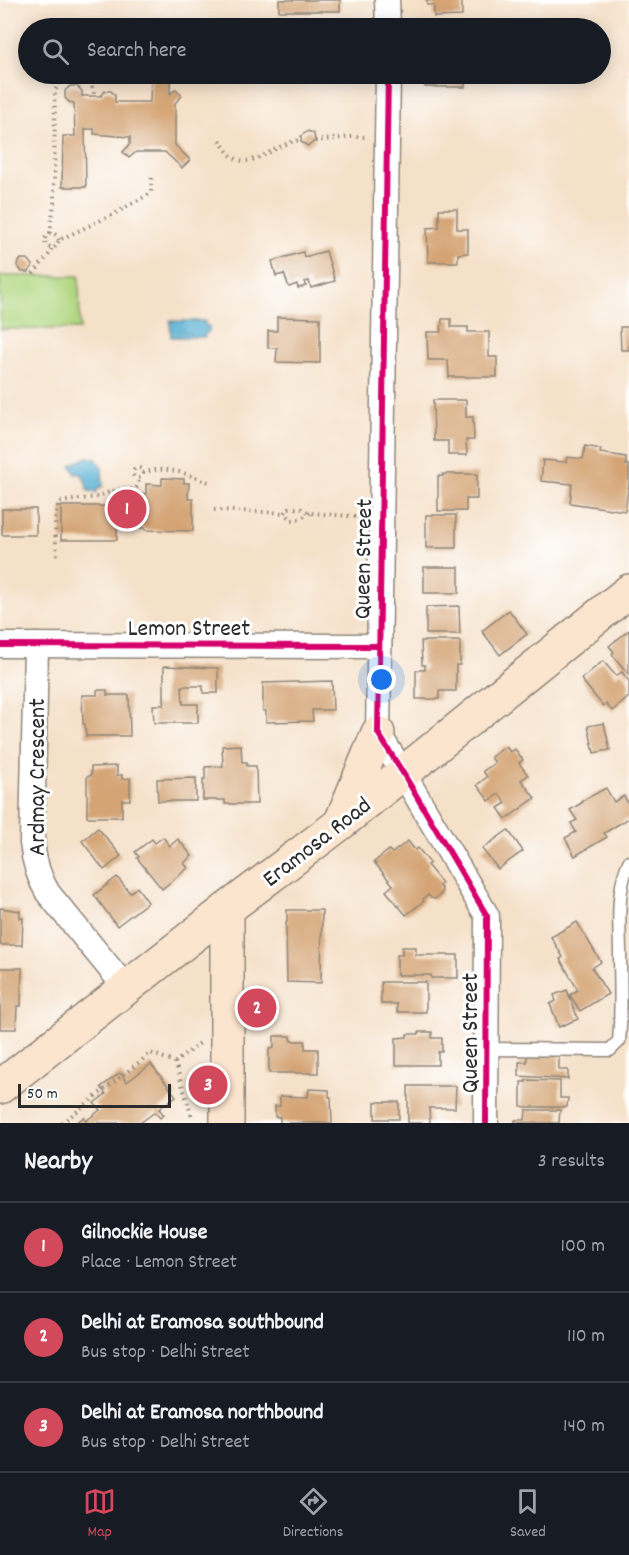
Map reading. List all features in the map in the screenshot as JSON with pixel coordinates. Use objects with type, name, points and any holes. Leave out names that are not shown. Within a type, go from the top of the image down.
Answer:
[{"type":"main road","name":"Eramosa Road","points":[[0,1087],[341,823],[629,591]]},
{"type":"main road","points":[[341,823],[378,733]]},
{"type":"main road","points":[[227,909],[227,1123]]},
{"type":"street","points":[[387,0],[388,18]]},
{"type":"street","name":"Queen Street","points":[[388,84],[378,733],[487,915],[486,1123]]},
{"type":"street","name":"Lemon Street","points":[[0,645],[379,646]]},
{"type":"street","name":"Ardmay Crescent","points":[[36,645],[32,843],[36,869],[48,893],[126,988]]},
{"type":"lane","points":[[488,1049],[610,1050],[619,1041],[621,1017],[619,920],[622,878],[629,862]]},
{"type":"path","points":[[51,248],[45,244],[44,240],[51,233],[54,203],[55,91],[59,84]]},
{"type":"path","points":[[92,84],[94,96]]},
{"type":"path","points":[[315,141],[351,137],[375,138]]},
{"type":"path","points":[[220,140],[233,158],[253,161],[292,141],[301,140]]},
{"type":"path","points":[[33,274],[59,240],[114,214],[151,193],[152,175]]},
{"type":"path","points":[[51,233],[59,240]]},
{"type":"path","points":[[139,478],[133,475],[134,470],[139,468],[144,473]]},
{"type":"path","points":[[57,555],[56,516],[60,502],[96,497],[112,491],[135,489],[139,478],[144,473],[158,468],[194,476],[212,483]]},
{"type":"path","points":[[285,513],[289,508],[300,508],[310,513],[358,517]]},
{"type":"path","points":[[214,510],[285,513],[292,520],[300,519],[310,513]]},
{"type":"path","points":[[175,1062],[199,1043],[204,1043]]},
{"type":"path","points":[[62,1123],[151,1053],[175,1062]]},
{"type":"path","points":[[175,1062],[192,1117]]},
{"type":"green space","points":[[0,276],[79,276],[80,329],[0,329]]},
{"type":"water","points":[[170,321],[205,321],[205,326],[209,326],[209,332],[205,333],[205,337],[171,337]]},
{"type":"water","points":[[88,457],[96,459],[102,468],[103,487],[99,487],[96,493],[88,491],[84,477],[79,473],[76,474],[71,465]]},
{"type":"building","points":[[279,0],[340,0],[340,11],[279,11]]},
{"type":"building","points":[[427,0],[462,0],[462,16],[434,17],[434,5],[427,5]]},
{"type":"building","points":[[151,84],[170,84],[170,94],[176,89],[182,96],[175,103],[175,145],[190,160],[182,168],[165,152],[136,152],[129,158],[123,152],[130,144],[130,137],[94,134],[94,129],[85,129],[86,187],[62,187],[63,136],[75,136],[74,103],[65,98],[65,91],[70,86],[77,86],[82,91],[82,96],[101,96],[105,91],[111,91],[115,95],[115,102],[150,102]]},
{"type":"building","points":[[425,84],[465,84],[465,87],[425,87]]},
{"type":"building","points":[[308,131],[314,134],[315,141],[308,146],[301,142],[301,136]]},
{"type":"building","points":[[439,209],[457,209],[457,229],[468,229],[468,253],[458,254],[458,262],[428,262],[427,228],[439,227]]},
{"type":"building","points":[[326,251],[335,281],[311,288],[309,281],[305,282],[306,286],[298,288],[297,284],[289,287],[284,274],[276,276],[272,261],[303,252],[304,257]]},
{"type":"building","points":[[21,259],[28,259],[33,265],[29,272],[22,272],[17,265]]},
{"type":"building","points":[[277,317],[320,318],[320,363],[276,362],[277,348],[268,348],[268,331],[277,331]]},
{"type":"building","points":[[442,319],[451,319],[451,327],[468,327],[468,332],[489,332],[489,357],[497,357],[497,377],[449,377],[448,360],[428,360],[427,332],[441,332]]},
{"type":"building","points":[[620,327],[629,327],[629,350],[621,350]]},
{"type":"building","points":[[433,400],[466,400],[466,417],[473,417],[474,440],[466,440],[467,455],[448,455],[448,441],[434,441]]},
{"type":"building","points":[[585,446],[601,449],[600,453],[626,457],[626,465],[629,465],[629,483],[625,511],[570,503],[572,484],[541,481],[543,460],[566,462],[567,457],[583,459]]},
{"type":"building","points":[[443,474],[477,474],[477,499],[466,499],[466,511],[438,511],[438,476],[443,476]]},
{"type":"building","points":[[162,478],[184,479],[184,483],[189,483],[188,499],[193,499],[193,531],[123,528],[123,525],[117,524],[117,540],[61,540],[61,506],[114,506],[114,494],[117,491],[123,491],[125,494],[146,494],[146,484],[162,485]]},
{"type":"building","points":[[2,509],[36,509],[36,535],[2,535]]},
{"type":"building","points":[[426,515],[456,515],[456,548],[426,548]]},
{"type":"building","points":[[424,567],[459,567],[459,593],[424,593]]},
{"type":"building","points":[[459,606],[460,634],[426,634],[426,607]]},
{"type":"building","points":[[509,610],[527,634],[500,655],[482,631]]},
{"type":"building","points":[[629,630],[629,675],[612,654],[614,652],[609,646]]},
{"type":"building","points":[[421,641],[460,641],[460,665],[456,665],[456,691],[439,691],[439,699],[416,699],[416,670],[425,670],[425,665],[422,665]]},
{"type":"building","points":[[603,661],[616,676],[622,672],[629,681],[629,697],[612,711],[606,704],[603,706],[581,679]]},
{"type":"building","points":[[164,666],[218,668],[218,693],[203,693],[203,686],[182,686],[183,704],[198,704],[198,723],[154,723],[153,705],[164,705]]},
{"type":"building","points":[[332,681],[333,710],[312,710],[313,721],[266,722],[266,711],[263,711],[263,683]]},
{"type":"building","points":[[97,690],[107,690],[107,695],[129,695],[130,736],[86,736],[85,724],[83,724],[82,695],[97,695]]},
{"type":"building","points":[[604,723],[610,750],[594,753],[588,726]]},
{"type":"building","points":[[241,745],[242,762],[247,762],[247,766],[256,766],[257,804],[225,804],[225,800],[203,800],[205,767],[223,766],[222,746]]},
{"type":"building","points":[[506,746],[510,752],[515,749],[523,760],[519,763],[528,775],[521,780],[535,798],[506,819],[498,808],[506,803],[499,794],[489,801],[477,785],[487,777],[483,771],[495,763],[491,757]]},
{"type":"building","points":[[117,766],[117,775],[122,775],[122,779],[130,778],[130,800],[122,800],[122,817],[87,817],[87,776],[91,776],[91,767]]},
{"type":"building","points":[[196,778],[196,801],[158,801],[157,779]]},
{"type":"building","points":[[606,788],[614,802],[624,796],[629,805],[629,818],[604,833],[607,837],[575,856],[565,838],[576,832],[571,823],[577,820],[570,810]]},
{"type":"building","points":[[98,828],[121,856],[104,870],[82,841]]},
{"type":"building","points":[[508,830],[523,851],[498,869],[482,849]]},
{"type":"building","points":[[163,837],[170,846],[178,839],[192,856],[184,863],[188,868],[162,889],[137,858],[139,857],[135,852],[152,839],[155,843]]},
{"type":"building","points":[[408,841],[415,850],[418,848],[430,863],[427,865],[442,883],[439,886],[442,889],[441,894],[435,899],[428,895],[406,915],[386,891],[393,885],[374,862],[389,850],[392,853]]},
{"type":"building","points":[[117,877],[130,893],[137,887],[148,902],[117,926],[94,895]]},
{"type":"building","points":[[0,908],[20,911],[20,918],[23,918],[22,945],[0,945]]},
{"type":"building","points":[[287,910],[322,910],[321,983],[287,982]]},
{"type":"building","points":[[577,922],[601,962],[592,968],[608,994],[580,1011],[570,995],[578,990],[560,959],[563,957],[551,937]]},
{"type":"building","points":[[402,947],[416,947],[416,955],[458,955],[458,978],[397,975],[397,955],[402,955]]},
{"type":"building","points":[[0,968],[22,968],[21,1006],[17,1006],[16,1029],[0,1029]]},
{"type":"building","points":[[381,982],[426,982],[426,1012],[397,1012],[397,1004],[381,1004]]},
{"type":"building","points":[[567,990],[578,1019],[559,1027],[550,1004],[556,1001],[554,995]]},
{"type":"building","points":[[419,1032],[432,1032],[432,1038],[442,1038],[442,1052],[438,1052],[438,1065],[396,1065],[396,1038],[407,1037],[407,1034],[419,1034]]},
{"type":"building","points":[[274,1036],[291,1036],[291,1041],[305,1041],[305,1049],[318,1049],[318,1073],[269,1073],[269,1049],[274,1048]]},
{"type":"building","points":[[527,1051],[559,1052],[559,1070],[568,1070],[568,1079],[519,1076],[519,1062],[527,1062]]},
{"type":"building","points":[[151,1064],[176,1096],[159,1109],[164,1115],[160,1118],[155,1112],[140,1123],[76,1123],[84,1117],[86,1121],[100,1110],[94,1103],[106,1094],[101,1087],[120,1073],[127,1082]]},
{"type":"building","points":[[526,1080],[560,1081],[560,1098],[568,1098],[567,1107],[521,1106],[521,1082],[526,1082]]},
{"type":"building","points":[[408,1086],[456,1086],[455,1108],[429,1108],[430,1123],[408,1123]]},
{"type":"building","points":[[309,1089],[329,1090],[332,1123],[280,1123],[280,1117],[275,1117],[275,1106],[280,1106],[280,1096],[308,1097]]},
{"type":"building","points":[[375,1102],[399,1102],[399,1119],[375,1119]]},
{"type":"building","points":[[526,1110],[560,1110],[559,1123],[515,1123],[515,1120],[525,1120]]},
{"type":"cycle path","points":[[388,84],[378,733],[487,916],[486,1123]]},
{"type":"cycle path","points":[[0,645],[379,646]]},
{"type":"place","name":"Gilnockie House","points":[[127,509]]},
{"type":"place","name":"Delhi at Eramosa southbound","points":[[257,1008]]},
{"type":"place","name":"Delhi at Eramosa northbound","points":[[208,1085]]}]
